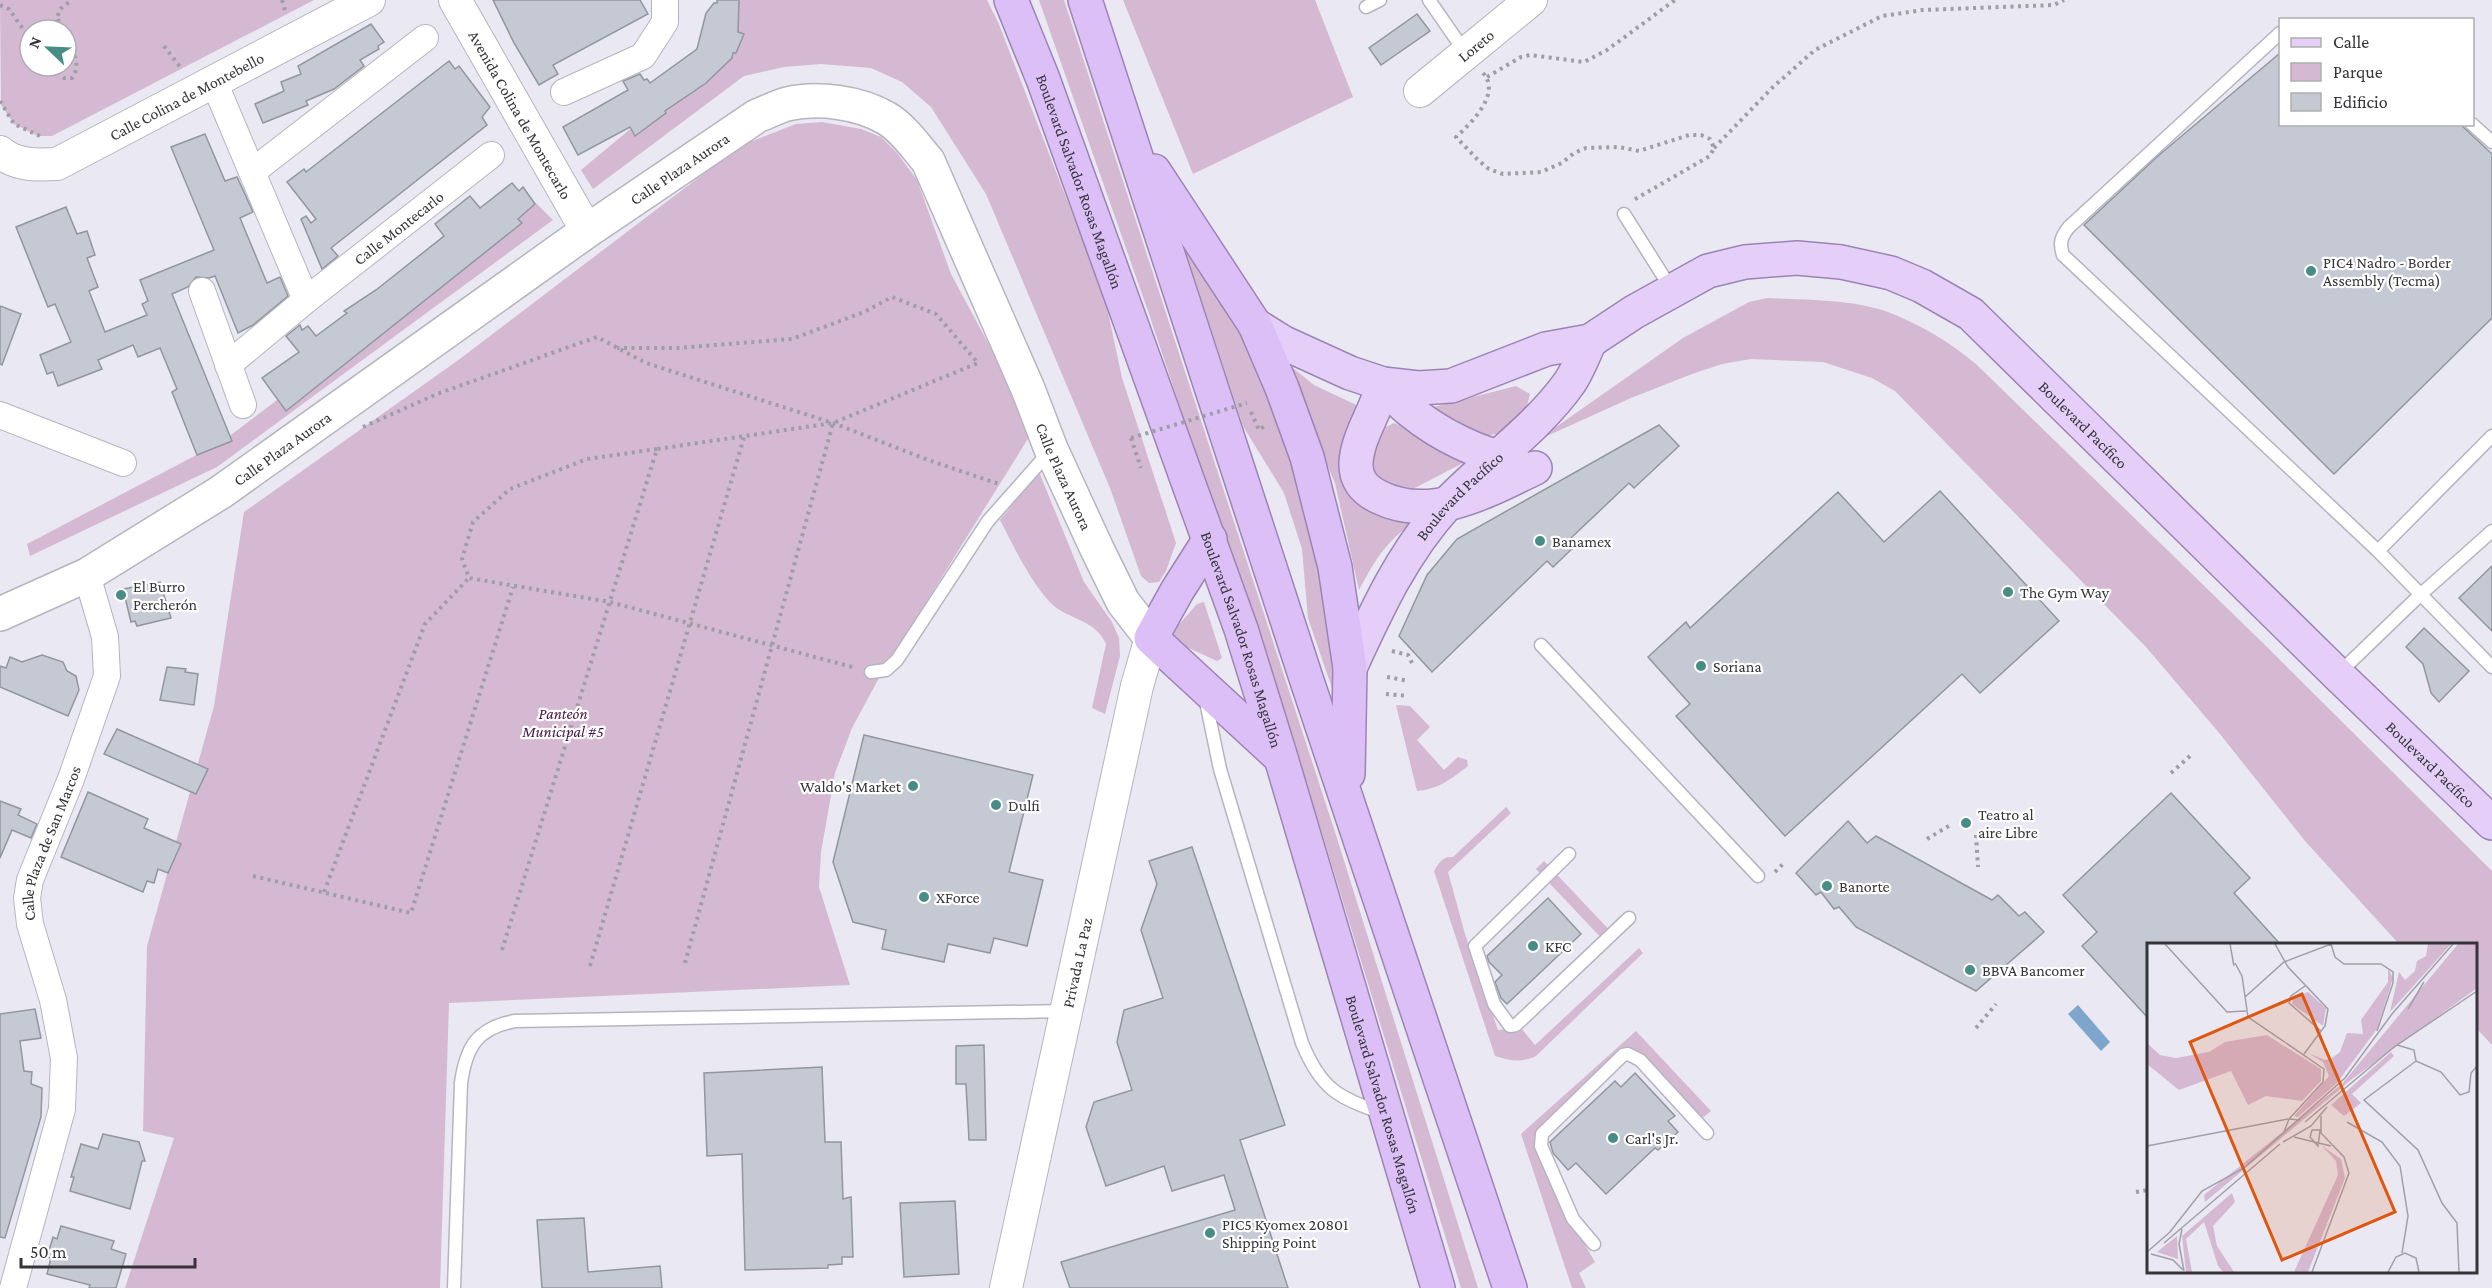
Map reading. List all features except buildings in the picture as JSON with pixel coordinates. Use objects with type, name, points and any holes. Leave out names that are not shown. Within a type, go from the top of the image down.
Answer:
[{"type":"highway","name":"Boulevard Salvador Rosas Magallón","points":[[1011,0],[1043,79],[1106,260],[1210,539],[1281,758],[1389,1116],[1438,1288]]},
{"type":"highway","points":[[1086,0],[1510,1288]]},
{"type":"highway","points":[[1131,138],[1255,324],[1282,388],[1306,457],[1335,567],[1350,668],[1347,797]]},
{"type":"highway","points":[[1210,539],[1151,638],[1281,758]]},
{"type":"main road","name":"Calle Plaza Aurora","points":[[0,614],[87,575],[221,492],[587,231],[757,117],[786,104],[812,100],[859,108],[887,119],[909,138],[928,161],[1028,389],[1051,449],[1124,602],[1151,638]]},
{"type":"main road","name":"Boulevard Pacífico","points":[[1255,324],[1316,360],[1383,384],[1418,388],[1451,386],[1546,349],[1590,341],[1708,271],[1745,262],[1797,258],[1841,262],[1891,273],[1922,286],[1971,314],[2492,823]]},
{"type":"main road","name":"Boulevard Pacífico","points":[[1350,668],[1387,588],[1406,555],[1447,505],[1537,419],[1570,381],[1590,341]]},
{"type":"main road","points":[[1383,384],[1412,413],[1433,427],[1495,458]]},
{"type":"main road","points":[[1383,384],[1379,401],[1359,445],[1356,463],[1358,478],[1368,492],[1391,503],[1416,508],[1447,505]]},
{"type":"street","name":"Calle Colina de Montebello","points":[[0,152],[5,157],[30,166],[57,164],[203,73],[369,0]]},
{"type":"street","name":"Avenida Colina de Montecarlo","points":[[455,0],[587,231]]},
{"type":"street","points":[[564,92],[643,56],[665,22],[665,0]]},
{"type":"street","name":"Loreto","points":[[1420,91],[1531,0]]},
{"type":"street","points":[[252,172],[424,38]]},
{"type":"street","points":[[203,73],[252,172],[306,300]]},
{"type":"street","name":"Calle Montecarlo","points":[[228,365],[306,300],[491,155]]},
{"type":"street","points":[[202,291],[243,405]]},
{"type":"street","points":[[0,415],[123,463]]},
{"type":"street","name":"Calle Plaza de San Marcos","points":[[13,1288],[62,1109],[64,1058],[53,1000],[30,924],[27,898],[30,880],[71,779],[107,676],[105,637],[87,575]]},
{"type":"street","name":"Privada La Paz","points":[[1006,1288],[1137,686],[1151,638]]},
{"type":"lane","points":[[1366,7],[1380,0]]},
{"type":"lane","points":[[1429,0],[1466,53]]},
{"type":"lane","points":[[2279,34],[2069,227],[2063,234],[2060,247],[2063,255],[2378,551],[2492,667]]},
{"type":"lane","points":[[2474,126],[2492,142]]},
{"type":"lane","points":[[1624,214],[1673,291]]},
{"type":"lane","points":[[2378,551],[2492,436]]},
{"type":"lane","points":[[871,672],[886,670],[897,660],[988,521],[1051,449]]},
{"type":"lane","points":[[2337,674],[2492,531]]},
{"type":"lane","points":[[1541,645],[1758,876]]},
{"type":"lane","points":[[1202,683],[1220,769],[1302,1043],[1313,1069],[1331,1090],[1350,1102],[1389,1116]]},
{"type":"lane","points":[[1569,854],[1474,946],[1494,1004],[1509,1026],[1516,1025],[1629,918]]},
{"type":"lane","points":[[454,1288],[462,1073],[469,1050],[488,1028],[515,1021],[1065,1011]]},
{"type":"lane","points":[[1594,1244],[1573,1219],[1541,1146],[1542,1134],[1623,1055],[1628,1054],[1640,1060],[1707,1133]]},
{"type":"path","points":[[58,17],[60,9],[72,0]]},
{"type":"path","points":[[282,0],[286,15],[295,10]]},
{"type":"path","points":[[1487,77],[1521,57],[1530,55],[1584,62],[1607,50],[1675,0]]},
{"type":"path","points":[[1624,214],[1632,201],[1710,156],[1714,148],[1773,87],[1815,50],[1882,16],[1923,10],[2054,5],[2064,0]]},
{"type":"path","points":[[0,5],[9,9],[18,22]]},
{"type":"path","points":[[164,46],[182,69]]},
{"type":"path","points":[[1466,53],[1487,77],[1489,93],[1482,109],[1456,137],[1468,153],[1484,165],[1503,174],[1541,172],[1562,163],[1574,153],[1586,148],[1619,147],[1639,151],[1689,135],[1701,135],[1710,139],[1714,148]]},
{"type":"path","points":[[172,74],[182,69],[203,73]]},
{"type":"path","points":[[0,101],[14,124],[38,136],[45,136]]},
{"type":"path","points":[[469,578],[462,559],[473,522],[510,489],[587,459],[833,423],[978,363],[936,314],[892,297],[864,312],[792,339],[677,348],[617,348]]},
{"type":"path","points":[[362,428],[437,394],[597,337],[646,363],[833,423],[928,460],[1000,484],[1011,497]]},
{"type":"path","points":[[1141,468],[1131,438],[1247,403],[1258,429],[1266,426],[1262,417]]},
{"type":"path","points":[[685,963],[833,423]]},
{"type":"path","points":[[590,966],[744,437]]},
{"type":"path","points":[[502,950],[657,449]]},
{"type":"path","points":[[469,578],[610,602],[871,672]]},
{"type":"path","points":[[324,892],[425,624],[469,578]]},
{"type":"path","points":[[253,876],[411,913],[513,587]]},
{"type":"path","points":[[1392,651],[1408,655],[1412,663]]},
{"type":"path","points":[[1387,677],[1409,681]]},
{"type":"path","points":[[1386,694],[1408,696]]},
{"type":"path","points":[[2170,773],[2190,756]]},
{"type":"path","points":[[1927,839],[1952,824]]},
{"type":"path","points":[[1976,835],[1978,867]]},
{"type":"path","points":[[1976,1028],[1996,1004]]},
{"type":"path","points":[[2136,1191],[2147,1190]]},
{"type":"green space","points":[[0,0],[314,0],[52,136],[38,136],[14,124],[1,105]]},
{"type":"green space","points":[[735,0],[987,0],[998,22],[1105,298],[1122,378],[1176,543],[1166,571],[1159,582],[1149,583],[1141,576],[1110,488],[986,194],[931,107],[902,82],[871,68],[821,64],[784,67],[744,76],[593,189],[581,170],[730,46]]},
{"type":"green space","points":[[1039,0],[1064,0],[1335,832],[1478,1288],[1461,1288],[1322,833],[1149,314]]},
{"type":"green space","points":[[1123,0],[1315,0],[1353,97],[1193,174]]},
{"type":"green space","name":"Panteón Municipal #5","points":[[822,122],[861,129],[881,137],[897,153],[917,180],[951,274],[996,358],[1029,437],[879,678],[852,728],[835,773],[821,852],[819,887],[850,985],[449,1003],[440,1288],[125,1288],[174,1138],[143,1131],[147,946],[214,706],[244,512],[457,361],[740,146],[796,124]]},
{"type":"green space","points":[[1155,158],[1281,408],[1318,547],[1333,643],[1338,706],[1308,618],[1302,549],[1284,493],[1243,426]]},
{"type":"green space","points":[[536,203],[553,220],[217,467],[30,556],[27,544],[223,441]]},
{"type":"green space","points":[[1767,298],[1842,302],[1871,307],[1921,327],[1966,356],[2265,645],[2492,871],[2492,1045],[2477,1029],[2477,943],[2398,943],[2305,841],[2220,734],[2146,647],[1895,391],[1872,378],[1823,362],[1751,359],[1722,364],[1692,374],[1631,398],[1536,441],[1683,338],[1749,302]]},
{"type":"green space","points":[[1283,360],[1314,385],[1365,409],[1343,466],[1415,521],[1382,552],[1359,590],[1335,483]]},
{"type":"green space","points":[[1516,386],[1530,394],[1527,406],[1500,433],[1486,436],[1426,409]]},
{"type":"green space","points":[[1394,423],[1460,450],[1465,462],[1409,491],[1402,491],[1378,478],[1371,463],[1382,429]]},
{"type":"green space","points":[[1039,472],[1084,582],[1112,622],[1119,638],[1120,656],[1105,714],[1092,708],[1106,644],[1101,635],[1087,623],[1062,612],[1048,600],[1028,572],[1000,520]]},
{"type":"green space","points":[[1204,602],[1222,658],[1217,661],[1180,644],[1169,636],[1197,604]]},
{"type":"green space","points":[[1396,705],[1410,706],[1430,727],[1417,740],[1444,770],[1458,757],[1467,760],[1468,766],[1438,786],[1417,791]]},
{"type":"green space","points":[[1506,807],[1511,813],[1448,872],[1465,934],[1498,1030],[1521,1028],[1535,1045],[1639,948],[1643,953],[1536,1056],[1521,1060],[1495,1056],[1434,871],[1441,861],[1453,857]]},
{"type":"green space","points":[[1544,861],[1615,936],[1607,944],[1536,869]]},
{"type":"green space","points":[[1636,1031],[1711,1111],[1701,1119],[1631,1050],[1537,1147],[1569,1225],[1578,1233],[1595,1262],[1579,1273],[1586,1288],[1572,1288],[1521,1134]]},
{"type":"water","points":[[2078,1005],[2110,1042],[2101,1051],[2068,1014]]},
{"type":"place","name":"PIC4 Nadro - Border Assembly (Tecma)","points":[[2311,271]]},
{"type":"place","name":"Banamex","points":[[1540,541]]},
{"type":"place","name":"The Gym Way","points":[[2008,592]]},
{"type":"place","name":"El Burro Percherón","points":[[121,595]]},
{"type":"place","name":"Soriana","points":[[1701,666]]},
{"type":"place","name":"Waldo's Market","points":[[913,786]]},
{"type":"place","name":"Dulfi","points":[[996,805]]},
{"type":"place","name":"Teatro al aire Libre","points":[[1966,823]]},
{"type":"place","name":"Banorte","points":[[1827,886]]},
{"type":"place","name":"XForce","points":[[924,897]]},
{"type":"place","name":"KFC","points":[[1533,946]]},
{"type":"place","name":"BBVA Bancomer","points":[[1970,970]]},
{"type":"place","name":"Carl's Jr.","points":[[1613,1138]]},
{"type":"place","name":"PIC5 Kyomex 20801 Shipping Point","points":[[1210,1233]]}]
